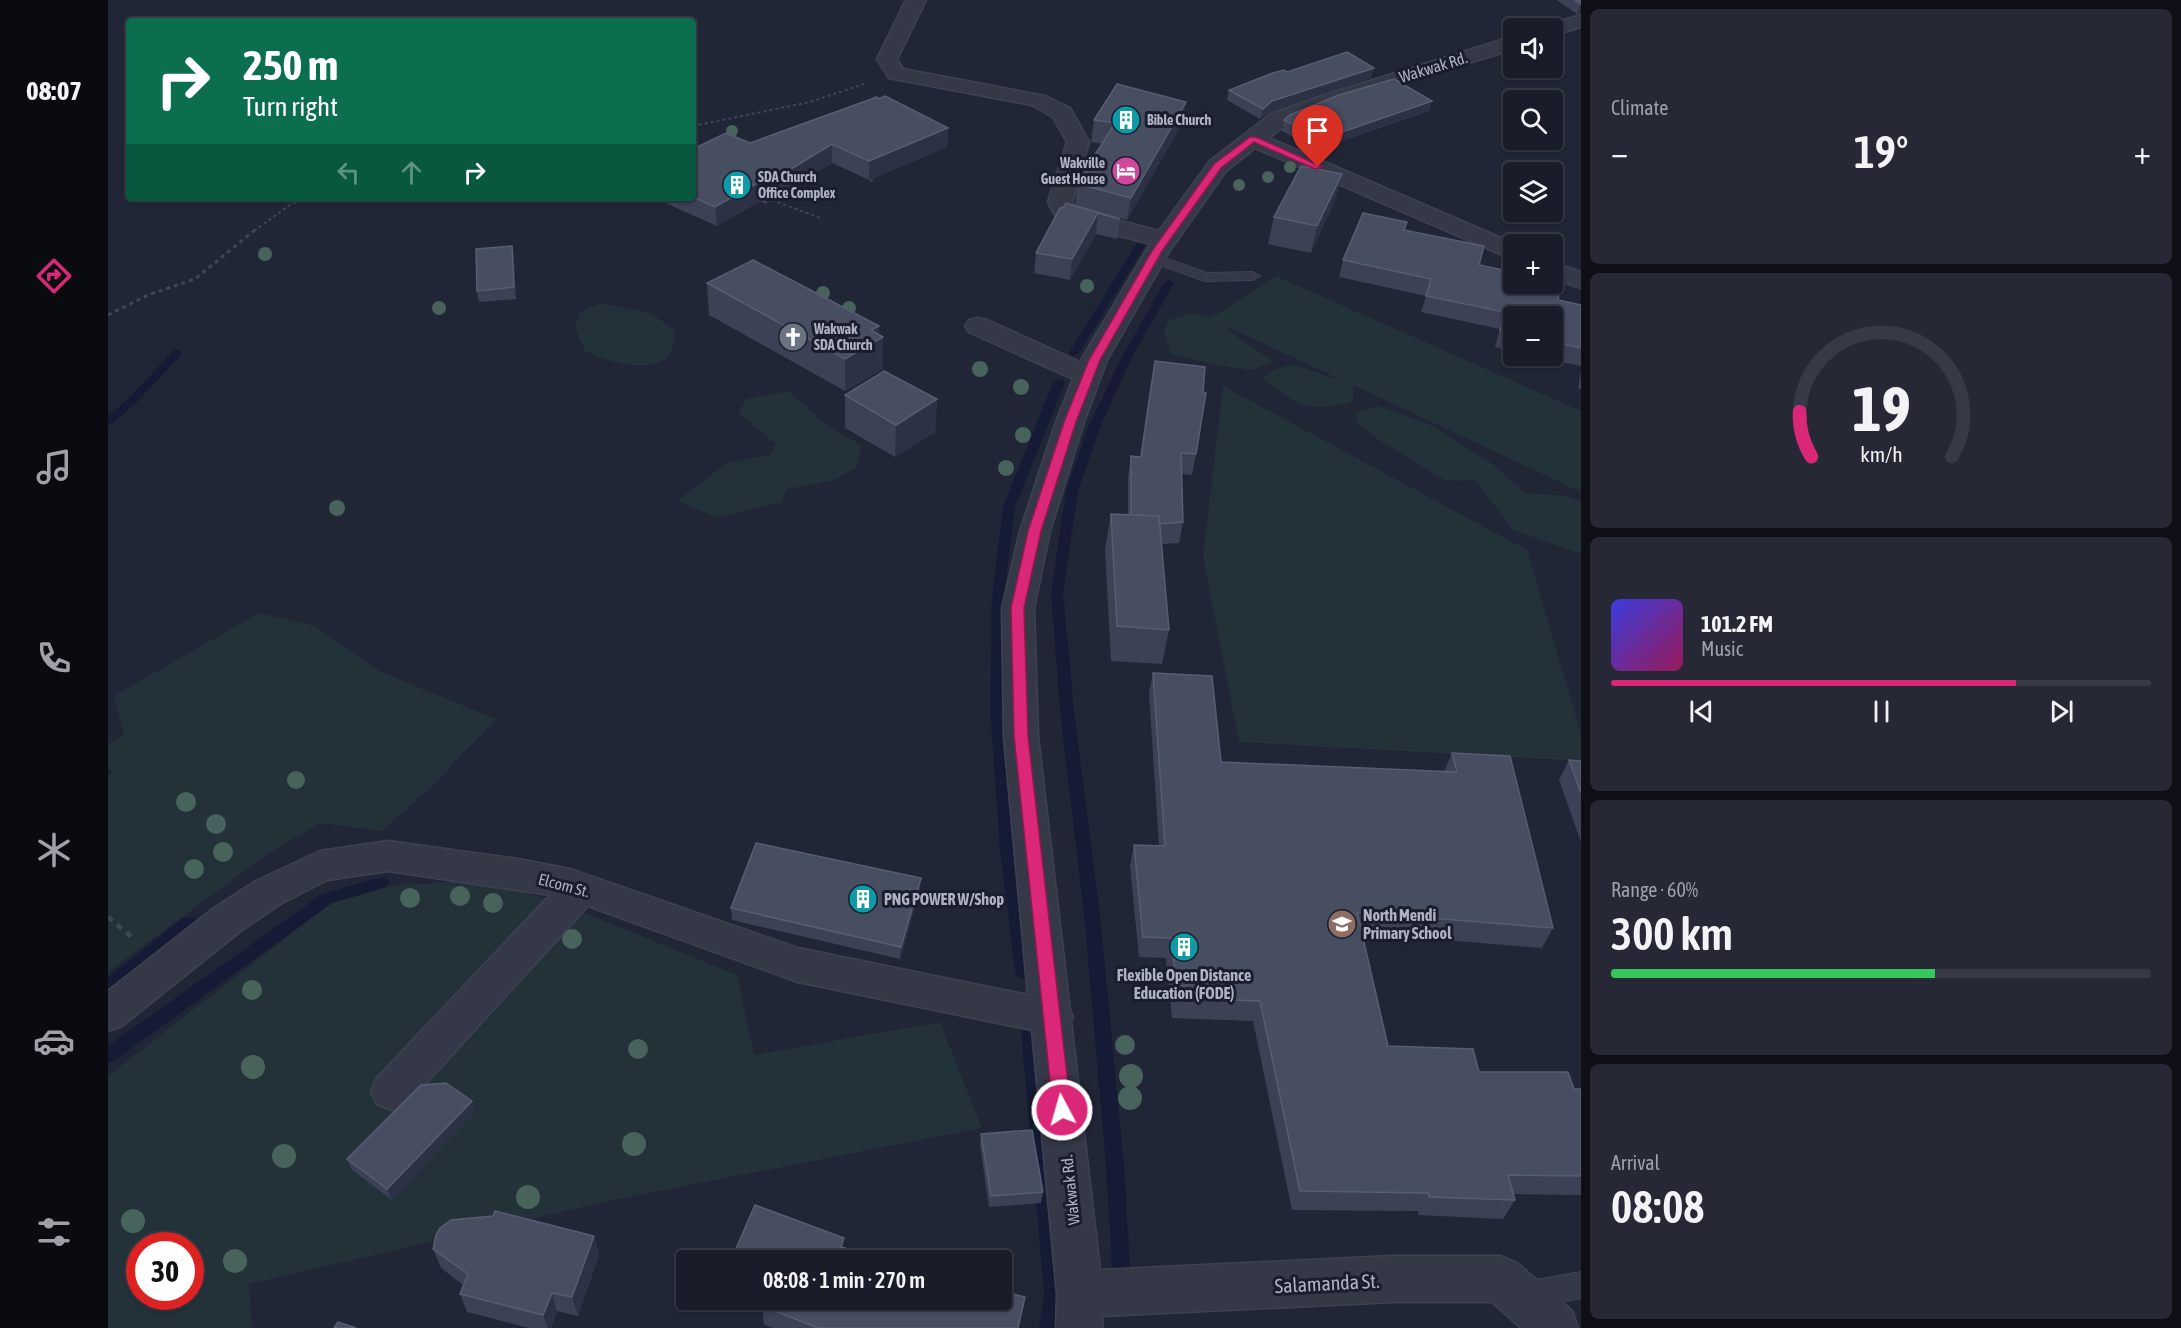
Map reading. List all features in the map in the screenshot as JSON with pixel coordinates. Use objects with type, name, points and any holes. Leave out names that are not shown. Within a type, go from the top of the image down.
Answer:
[{"type":"street","points":[[916,0],[887,59],[896,74],[1038,100],[1062,113],[1078,142],[1060,202],[1065,214],[1159,249]]},
{"type":"street","points":[[1563,27],[1581,21]]},
{"type":"street","name":"Wakwak Rd.","points":[[1080,1311],[1053,1017],[1021,736],[1018,608],[1035,531],[1094,360],[1159,249],[1218,166],[1280,119],[1329,100],[1503,45]]},
{"type":"street","points":[[1253,139],[1503,248]]},
{"type":"street","points":[[1563,274],[1581,281]]},
{"type":"street","points":[[978,326],[1088,376]]},
{"type":"street","name":"Elcom St.","points":[[108,1014],[228,919],[269,892],[320,866],[388,856],[518,874],[570,884],[798,965],[1053,1017]]},
{"type":"street","points":[[392,1091],[581,888]]},
{"type":"street","name":"Salamanda St.","points":[[1080,1311],[1393,1279],[1501,1280],[1555,1328]]},
{"type":"lane","points":[[1159,249],[1206,277],[1253,276]]},
{"type":"lane","points":[[1520,1297],[1581,1285]]},
{"type":"path","points":[[696,125],[810,102],[896,74]]},
{"type":"path","points":[[870,181],[875,179]]},
{"type":"path","points":[[772,200],[820,218]]},
{"type":"path","points":[[108,315],[148,295],[195,279],[260,226],[291,204],[301,201]]},
{"type":"path","points":[[108,917],[144,946]]},
{"type":"shaded area","points":[[1276,276],[1581,411],[1581,492],[1353,385],[1353,402],[1325,407],[1304,405],[1295,401],[1263,378],[1285,366],[1294,366],[1339,379],[1226,326],[1230,332],[1273,361],[1253,370],[1220,366],[1171,354],[1164,331],[1169,320],[1195,313],[1211,318]]},
{"type":"shaded area","points":[[600,303],[650,313],[675,330],[670,353],[663,360],[641,366],[604,359],[585,351],[575,327],[581,311]]},
{"type":"shaded area","points":[[1223,386],[1527,550],[1581,734],[1581,761],[1239,742],[1203,556]]},
{"type":"shaded area","points":[[789,391],[824,423],[862,446],[856,468],[831,481],[787,489],[781,502],[718,518],[677,501],[727,463],[770,455],[776,444],[739,413],[746,399]]},
{"type":"shaded area","points":[[1378,406],[1431,425],[1494,465],[1525,493],[1567,496],[1581,501],[1581,554],[1513,530],[1475,480],[1446,481],[1379,440],[1358,424],[1355,412]]},
{"type":"shaded area","points":[[259,613],[315,626],[379,671],[496,719],[430,788],[382,831],[320,823],[263,857],[108,972],[108,776],[114,772],[108,768],[108,744],[124,735],[114,696]]},
{"type":"shaded area","points":[[479,880],[555,901],[737,975],[754,1055],[940,1022],[982,1128],[613,1200],[249,1284],[252,1328],[108,1328],[108,1076],[349,889]]},
{"type":"building","points":[[1347,52],[1374,68],[1272,101],[1263,109],[1229,90],[1273,73],[1284,70],[1287,72]]},
{"type":"building","points":[[1394,79],[1432,101],[1319,140],[1284,120],[1290,115],[1339,95]]},
{"type":"building","points":[[1117,84],[1186,102],[1131,198],[1078,182],[1115,123],[1094,120]]},
{"type":"building","points":[[885,96],[948,128],[869,161],[832,144],[765,185],[759,182],[715,207],[696,198],[696,148],[726,133],[750,143],[877,97],[878,99]]},
{"type":"building","points":[[1301,166],[1342,174],[1317,226],[1274,217]]},
{"type":"building","points":[[1066,203],[1120,219],[1098,213],[1072,259],[1036,253],[1060,208],[1063,208]]},
{"type":"building","points":[[1363,213],[1407,222],[1404,230],[1484,246],[1479,265],[1503,270],[1503,294],[1559,294],[1558,300],[1581,305],[1581,348],[1563,344],[1563,306],[1503,306],[1503,312],[1426,296],[1431,279],[1343,260]]},
{"type":"building","points":[[512,246],[514,287],[477,291],[476,249]]},
{"type":"building","points":[[753,260],[879,326],[871,330],[883,337],[845,359],[707,283]]},
{"type":"building","points":[[1155,361],[1205,367],[1203,393],[1206,393],[1196,454],[1181,453],[1183,522],[1159,524],[1159,516],[1131,515],[1131,456],[1141,457]]},
{"type":"building","points":[[884,371],[937,399],[896,425],[845,395]]},
{"type":"building","points":[[1111,514],[1159,516],[1169,630],[1117,626]]},
{"type":"building","points":[[1153,673],[1212,676],[1221,762],[1457,772],[1452,753],[1510,756],[1553,928],[1357,912],[1388,1046],[1473,1049],[1479,1072],[1568,1072],[1574,1089],[1581,1089],[1581,1176],[1508,1175],[1515,1200],[1429,1197],[1428,1193],[1300,1191],[1260,1001],[1178,998],[1171,938],[1143,937],[1134,845],[1165,846]]},
{"type":"building","points":[[1569,760],[1581,761],[1581,793]]},
{"type":"building","points":[[756,843],[921,878],[901,947],[731,908]]},
{"type":"building","points":[[446,1083],[472,1101],[387,1189],[347,1159],[421,1085]]},
{"type":"building","points":[[1032,1130],[1043,1192],[991,1196],[981,1134]]},
{"type":"building","points":[[755,1205],[844,1238],[841,1247],[852,1250],[735,1250]]},
{"type":"building","points":[[495,1211],[594,1236],[572,1297],[552,1293],[543,1315],[460,1294],[468,1274],[433,1249],[436,1235],[440,1228],[451,1220],[493,1216]]},
{"type":"building","points":[[1012,1294],[1025,1297],[1018,1328],[818,1328],[772,1310],[1012,1310]]},
{"type":"building","points":[[338,1322],[356,1328],[334,1328]]},
{"type":"waterway","points":[[1074,353],[1141,244]]},
{"type":"waterway","points":[[1121,1268],[1115,1165],[1092,914],[1068,720],[1057,593],[1072,491],[1095,425],[1126,359],[1169,283]]},
{"type":"waterway","points":[[108,422],[133,400],[177,353]]},
{"type":"waterway","points":[[1023,972],[1008,850],[997,709],[998,597],[1009,507],[1059,382]]},
{"type":"waterway","points":[[108,1056],[327,898],[382,883]]},
{"type":"waterway","points":[[108,986],[189,923]]},
{"type":"waterway","points":[[1028,1020],[1053,1293],[1049,1328]]},
{"type":"place","name":"Bible Church","points":[[1126,120]]},
{"type":"place","name":"Wakville Guest House","points":[[1126,171]]},
{"type":"place","name":"SDA Church Office Complex","points":[[737,185]]},
{"type":"place","name":"Wakwak SDA Church","points":[[793,337]]},
{"type":"place","name":"PNG POWER W/Shop","points":[[863,899]]},
{"type":"place","name":"North Mendi Primary School","points":[[1342,924]]},
{"type":"place","name":"Flexible Open Distance Education (FODE)","points":[[1184,947]]},
{"type":"route","points":[[1062,1110],[1021,736],[1018,608],[1035,531],[1070,422],[1094,360],[1157,251],[1218,166],[1253,139],[1318,167]]}]
